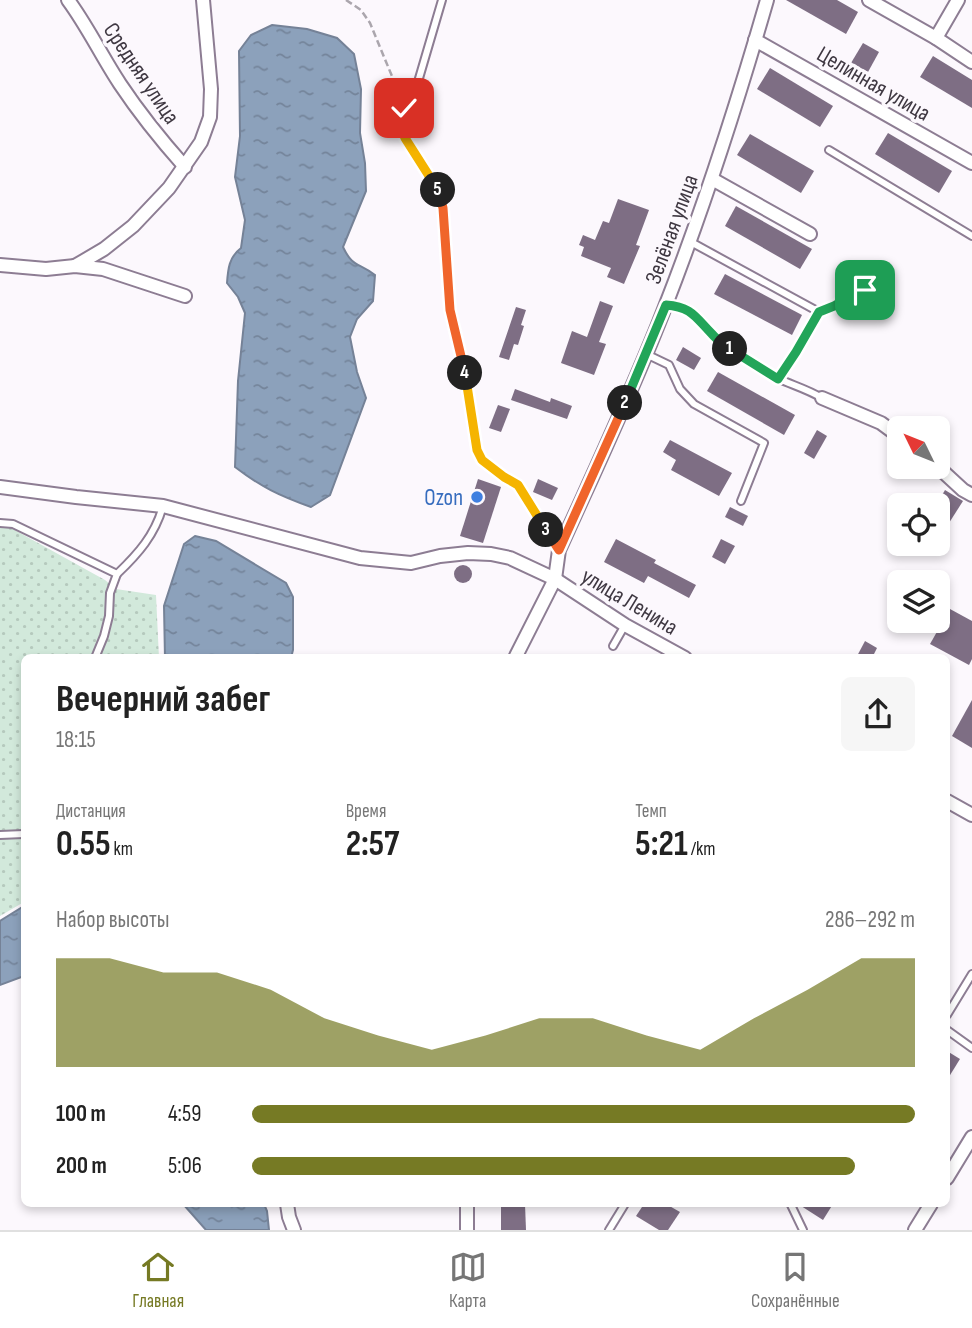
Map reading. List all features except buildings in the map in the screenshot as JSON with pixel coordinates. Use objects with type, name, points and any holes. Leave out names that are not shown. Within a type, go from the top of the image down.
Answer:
[{"type":"street","name":"Средняя улица","points":[[68,0],[151,129],[185,167]]},
{"type":"street","points":[[75,266],[104,249],[133,226],[169,188],[201,142],[211,117],[203,0]]},
{"type":"street","name":"Зелёная улица","points":[[517,654],[555,579],[559,550],[666,305],[712,178],[767,0]]},
{"type":"street","points":[[869,0],[972,62]]},
{"type":"street","points":[[936,38],[958,0]]},
{"type":"street","name":"Целинная улица","points":[[755,40],[972,163]]},
{"type":"street","points":[[712,178],[810,234]]},
{"type":"street","points":[[0,265],[46,269],[75,266],[103,270],[185,296]]},
{"type":"street","points":[[822,398],[887,427]]},
{"type":"street","points":[[950,478],[972,495]]},
{"type":"street","name":"улица Ленина","points":[[0,487],[163,506],[360,558],[411,563],[468,553],[510,558],[555,579],[625,625],[678,654]]},
{"type":"street","points":[[950,803],[972,815]]},
{"type":"street","points":[[950,1173],[972,1137]]},
{"type":"street","points":[[287,1207],[294,1230]]},
{"type":"street","points":[[467,1207],[467,1230]]},
{"type":"street","points":[[915,1230],[929,1207]]},
{"type":"lane","points":[[442,0],[415,92],[404,108],[400,127],[438,188],[443,208],[450,310],[469,391],[477,450],[482,460],[518,485],[559,550]]},
{"type":"lane","points":[[829,149],[972,236]]},
{"type":"lane","points":[[689,241],[819,312]]},
{"type":"lane","points":[[778,379],[819,312],[855,293],[880,285]]},
{"type":"lane","points":[[666,305],[689,310],[735,353],[778,379],[822,398]]},
{"type":"lane","points":[[646,354],[669,365],[680,389],[694,404],[764,443],[741,501]]},
{"type":"lane","points":[[97,654],[104,636],[109,616],[110,593],[117,574],[146,542],[158,524],[163,506]]},
{"type":"lane","points":[[0,523],[13,524],[117,574]]},
{"type":"lane","points":[[613,646],[625,625]]},
{"type":"lane","points":[[0,835],[21,834]]},
{"type":"lane","points":[[950,1010],[972,974]]},
{"type":"lane","points":[[950,1032],[972,1048]]},
{"type":"lane","points":[[609,1230],[623,1207]]},
{"type":"lane","points":[[792,1207],[803,1230]]},
{"type":"path","points":[[347,1],[355,0]]},
{"type":"path","points":[[347,1],[361,10],[370,23],[404,108]]},
{"type":"green space","points":[[0,527],[11,528],[105,580],[116,589],[156,595],[159,654],[21,654],[21,904],[0,916]]},
{"type":"water","points":[[272,25],[307,29],[337,38],[354,54],[361,89],[360,133],[366,191],[343,247],[353,262],[375,275],[373,301],[357,319],[350,337],[357,372],[366,398],[330,495],[311,507],[271,490],[235,467],[238,381],[245,313],[238,297],[227,283],[232,259],[241,248],[245,220],[235,177],[240,136],[239,51],[251,35]]},
{"type":"water","points":[[195,536],[216,541],[286,583],[293,597],[292,654],[165,654],[164,606],[184,544]]},
{"type":"water","points":[[21,908],[21,977],[0,985],[0,921]]},
{"type":"water","points":[[186,1207],[265,1207],[267,1211],[269,1230],[206,1230]]},
{"type":"place","name":"Ozon","points":[[477,497]]},
{"type":"route","points":[[404,108],[400,127],[438,188],[443,208],[450,310],[469,391],[477,450],[482,460],[518,485],[559,550],[666,305],[689,310],[710,333],[735,353],[778,379],[819,312],[865,290]]}]
